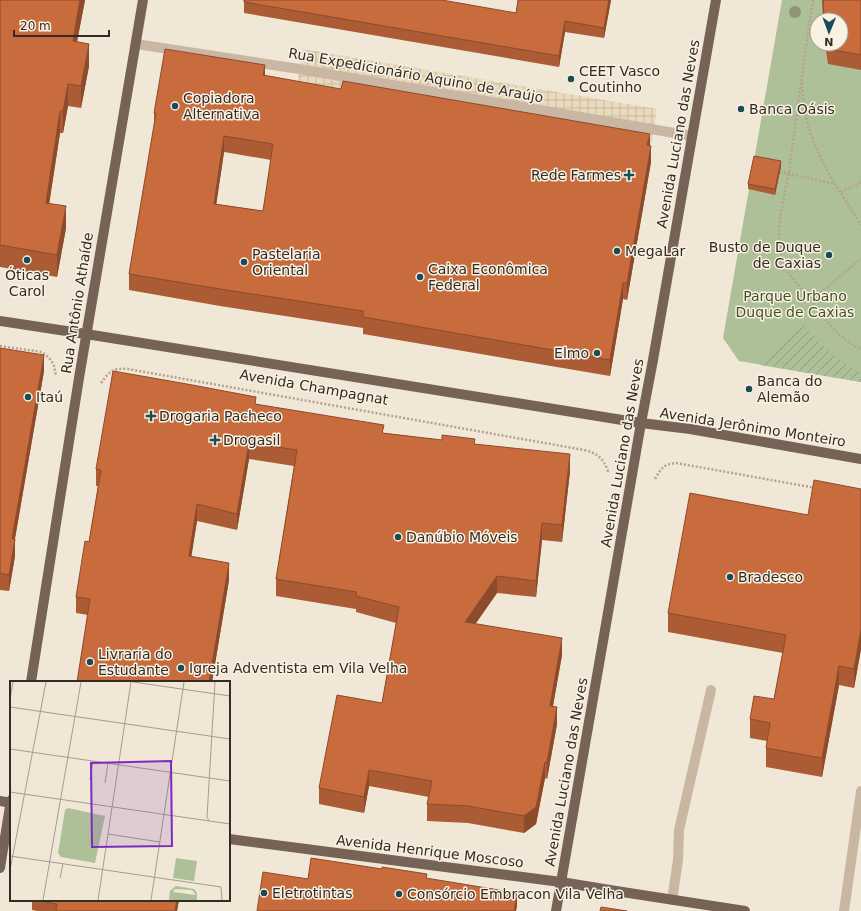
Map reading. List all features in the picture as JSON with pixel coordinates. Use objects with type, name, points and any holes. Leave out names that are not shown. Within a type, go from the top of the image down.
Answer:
[{"type":"main road","name":"Rua Antônio Athaíde","points":[[31,681],[86,334],[143,0]]},
{"type":"main road","name":"Avenida Luciano das Neves","points":[[556,911],[716,0]]},
{"type":"main road","name":"Avenida Champagnat","points":[[0,321],[641,423]]},
{"type":"main road","name":"Avenida Jerônimo Monteiro","points":[[641,423],[690,429],[861,459]]},
{"type":"main road","points":[[0,801],[10,802]]},
{"type":"main road","points":[[0,868],[10,808]]},
{"type":"main road","name":"Avenida Henrique Moscoso","points":[[230,839],[560,882],[616,892],[745,911]]},
{"type":"street","name":"Rua Expedicionário Aquino de Araújo","points":[[136,44],[300,69],[692,136]]},
{"type":"street","points":[[672,900],[678,860],[679,830],[711,690]]},
{"type":"street","points":[[844,911],[861,791]]},
{"type":"path","points":[[813,0],[788,174],[780,217],[780,247],[783,260],[789,273],[835,330],[845,340],[861,349]]},
{"type":"path","points":[[801,78],[807,124],[814,143],[823,162],[861,225]]},
{"type":"path","points":[[780,172],[836,184]]},
{"type":"path","points":[[841,192],[861,182]]},
{"type":"path","points":[[811,300],[861,259]]},
{"type":"path","name":"Avenida Champagnat","points":[[0,346],[42,352],[53,362],[55,373],[102,383],[110,372],[118,368],[128,369],[584,450],[599,456],[605,463],[608,471],[632,475]]},
{"type":"path","points":[[632,475],[655,479],[658,472],[663,467],[676,463],[822,489]]},
{"type":"green space","name":"Parque Urbano Duque de Caxias","points":[[782,0],[861,0],[861,382],[739,361],[723,338]]},
{"type":"green space","points":[[802,321],[817,340],[835,356],[861,374],[861,382],[760,365]]},
{"type":"shaded area","points":[[303,49],[657,109],[650,150],[296,90]]},
{"type":"building","points":[[0,0],[80,0],[73,41],[89,44],[81,86],[68,84],[63,111],[60,111],[46,203],[66,206],[57,255],[0,245]]},
{"type":"building","points":[[244,0],[442,0],[516,13],[518,0],[609,0],[604,28],[565,21],[559,56],[244,2]]},
{"type":"building","points":[[823,0],[861,0],[861,55],[844,52],[849,52],[849,12],[824,12]]},
{"type":"building","points":[[165,49],[265,65],[263,75],[341,89],[343,81],[650,134],[647,145],[651,146],[627,283],[623,283],[610,360],[363,317],[363,311],[129,274],[156,113],[154,113]],"holes":[[[224,136],[273,144],[263,211],[214,204]]]},
{"type":"building","points":[[754,156],[781,161],[775,189],[748,184]]},
{"type":"building","points":[[0,348],[44,355],[12,539],[15,539],[9,575],[0,573]]},
{"type":"building","points":[[113,371],[256,397],[255,404],[384,425],[382,433],[442,440],[442,435],[475,439],[474,444],[570,454],[562,525],[542,523],[536,581],[497,576],[465,622],[562,638],[550,706],[557,707],[547,762],[545,762],[536,807],[524,816],[468,806],[427,804],[432,781],[369,770],[364,797],[319,788],[337,695],[382,703],[399,607],[356,596],[356,592],[276,579],[297,450],[249,443],[237,514],[197,504],[189,556],[229,563],[209,681],[77,681],[90,599],[76,597],[85,541],[89,542],[101,470],[96,469]]},
{"type":"building","points":[[814,480],[861,489],[861,630],[854,669],[839,666],[822,758],[766,748],[770,723],[750,719],[754,696],[774,699],[786,635],[668,613],[690,493],[808,515]]},
{"type":"building","points":[[311,858],[427,874],[426,878],[517,893],[514,911],[257,911],[263,872],[308,879]]},
{"type":"building","points":[[39,901],[177,901],[175,911],[56,911],[57,904]]},
{"type":"building","points":[[601,907],[627,911],[600,911]]},
{"type":"place","name":"CEET Vasco Coutinho","points":[[571,79]]},
{"type":"place","name":"Copiadora Alternativa","points":[[175,106]]},
{"type":"place","name":"Banca Oásis","points":[[741,109]]},
{"type":"place","name":"Rede Farmes","points":[[629,175]]},
{"type":"place","name":"MegaLar","points":[[617,251]]},
{"type":"place","name":"Busto de Duque de Caxias","points":[[829,255]]},
{"type":"place","name":"Óticas Carol","points":[[27,260]]},
{"type":"place","name":"Pastelaria Oriental","points":[[244,262]]},
{"type":"place","name":"Caixa Econômica Federal","points":[[420,277]]},
{"type":"place","name":"Elmo","points":[[597,353]]},
{"type":"place","name":"Banca do Alemão","points":[[749,389]]},
{"type":"place","name":"Itaú","points":[[28,397]]},
{"type":"place","name":"Drogaria Pacheco","points":[[151,416]]},
{"type":"place","name":"Drogasil","points":[[215,440]]},
{"type":"place","name":"Danúbio Móveis","points":[[398,537]]},
{"type":"place","name":"Bradesco","points":[[730,577]]},
{"type":"place","name":"Livraria do Estudante","points":[[90,662]]},
{"type":"place","name":"Igreja Adventista em Vila Velha","points":[[181,668]]},
{"type":"place","name":"Eletrotintas","points":[[264,893]]},
{"type":"place","name":"Consórcio Embracon Vila Velha","points":[[399,894]]}]
